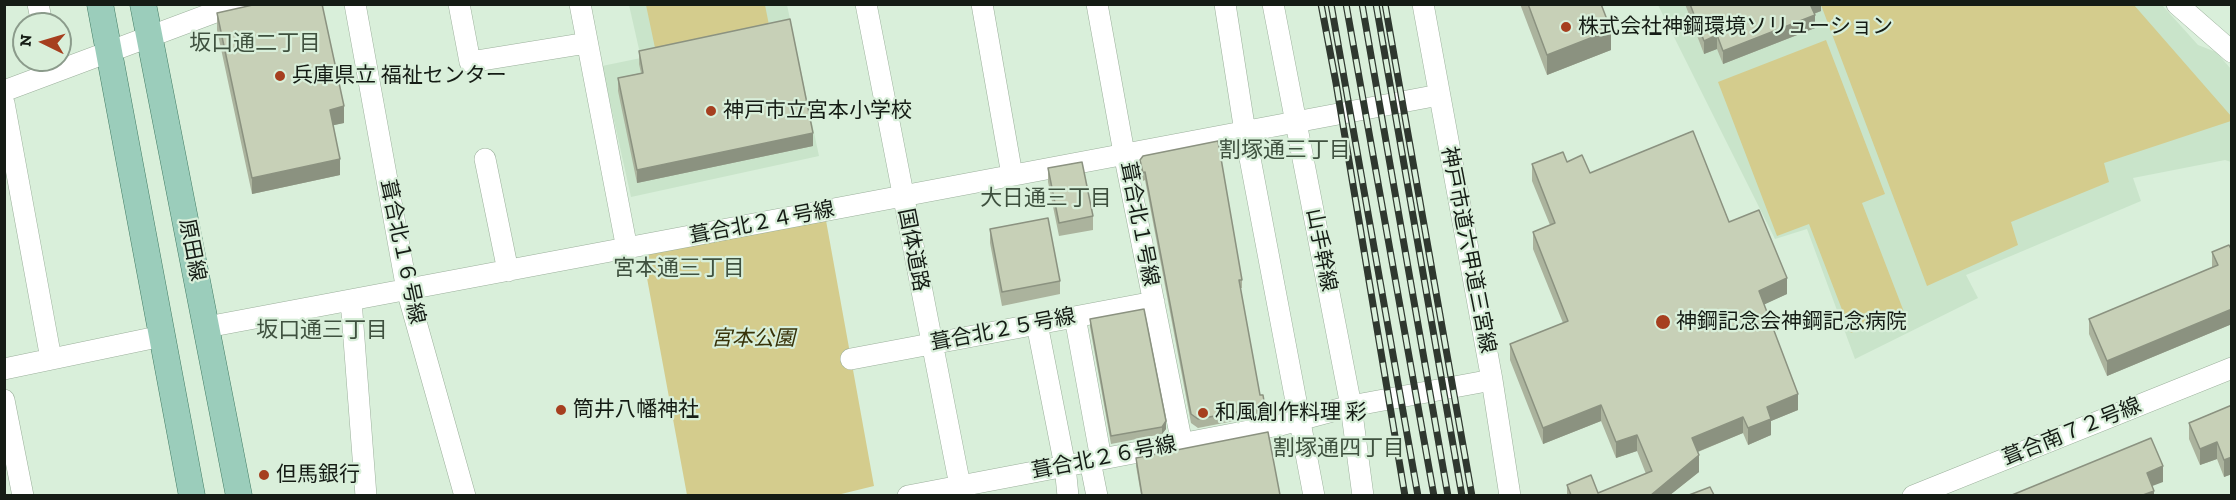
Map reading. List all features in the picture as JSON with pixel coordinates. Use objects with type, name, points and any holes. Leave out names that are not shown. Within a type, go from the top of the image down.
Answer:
[{"type":"main road","points":[[100,4],[192,495]]},
{"type":"main road","name":"原田線","points":[[143,4],[239,495]]},
{"type":"street","points":[[72,61],[109,52],[237,4]]},
{"type":"street","name":"葺合北１６号線","points":[[355,4],[407,290],[465,495]]},
{"type":"street","points":[[459,4],[470,62],[587,44]]},
{"type":"street","points":[[580,4],[627,249]]},
{"type":"street","name":"国体道路","points":[[866,4],[961,490]]},
{"type":"street","points":[[982,4],[1012,175]]},
{"type":"street","name":"葺合北１号線","points":[[1097,4],[1182,444]]},
{"type":"street","points":[[1225,4],[1245,132],[1314,495]]},
{"type":"street","name":"山手幹線","points":[[1273,4],[1351,406],[1363,495]]},
{"type":"street","name":"神戸市道六甲道三宮線","points":[[1424,4],[1492,380],[1510,495]]},
{"type":"street","points":[[2177,4],[2232,52]]},
{"type":"street","points":[[4,91],[40,72]]},
{"type":"street","name":"葺合北２４号線","points":[[207,327],[1439,95]]},
{"type":"street","points":[[4,103],[51,359]]},
{"type":"street","points":[[485,159],[508,271]]},
{"type":"street","points":[[351,300],[366,495]]},
{"type":"street","name":"葺合北２５号線","points":[[851,359],[1154,302]]},
{"type":"street","points":[[1075,317],[1095,460],[1097,495]]},
{"type":"street","points":[[1037,324],[1065,466],[1068,495]]},
{"type":"street","points":[[4,369],[162,336]]},
{"type":"street","name":"葺合南７２号線","points":[[1913,495],[2232,368]]},
{"type":"street","name":"葺合北２６号線","points":[[908,495],[961,490],[1065,466],[1300,421],[1351,406],[1492,380]]},
{"type":"street","points":[[4,400],[23,495]]},
{"type":"shaded area","name":"神戸市立宮本小学校","points":[[629,5],[787,5],[819,156],[631,197],[602,66],[641,58]]},
{"type":"shaded area","points":[[1658,5],[2162,5],[2198,45],[2216,52],[2231,69],[2231,162],[2225,160],[2133,178],[2141,201],[1966,275],[1978,298],[1855,359],[1807,229],[1775,239]]},
{"type":"green space","points":[[646,5],[765,5],[769,25],[655,48]]},
{"type":"green space","points":[[1821,5],[2134,5],[2231,116],[2231,121],[2104,163],[2109,182],[2011,222],[2018,245],[1927,286]]},
{"type":"green space","points":[[1826,40],[1885,194],[1862,203],[1904,312],[1851,333],[1809,224],[1777,236],[1718,82]]},
{"type":"green space","name":"宮本公園","points":[[825,215],[874,486],[833,496],[687,495],[642,251]]},
{"type":"building","name":"兵庫県立 福祉センター","points":[[257,4],[322,4],[344,106],[330,110],[340,159],[252,178],[217,13]]},
{"type":"building","name":"株式会社神鋼環境ソリューション","points":[[1528,4],[1601,4],[1611,30],[1547,55]]},
{"type":"building","points":[[1690,4],[1810,4],[1815,15],[1723,51],[1717,35],[1704,41]]},
{"type":"building","name":"神戸市立宮本小学校","points":[[790,19],[813,133],[637,170],[618,78],[643,73],[639,51]]},
{"type":"building","name":"神鋼記念会神鋼記念病院","points":[[1693,131],[1729,222],[1759,210],[1787,278],[1759,291],[1798,394],[1767,407],[1771,419],[1748,428],[1743,417],[1692,438],[1699,455],[1651,495],[1571,495],[1567,485],[1591,475],[1598,493],[1652,471],[1637,435],[1616,442],[1601,405],[1543,428],[1510,344],[1568,321],[1533,232],[1555,223],[1532,164],[1563,152],[1567,162],[1582,155],[1590,173]]},
{"type":"building","points":[[1218,141],[1242,280],[1239,280],[1260,395],[1263,395],[1265,407],[1198,419],[1191,414],[1145,172],[1143,173],[1140,160],[1143,156]]},
{"type":"building","points":[[1082,162],[1093,216],[1059,223],[1048,168]]},
{"type":"building","points":[[1048,218],[1060,281],[1002,292],[990,229]]},
{"type":"building","points":[[2229,245],[2232,251],[2232,309],[2107,361],[2089,319],[2218,265],[2212,252]]},
{"type":"building","points":[[1144,309],[1166,421],[1162,427],[1111,436],[1090,319]]},
{"type":"building","points":[[2232,405],[2232,457],[2224,460],[2217,442],[2200,449],[2189,423]]},
{"type":"building","points":[[1268,432],[1280,495],[1142,495],[1136,458]]},
{"type":"building","points":[[2151,438],[2163,466],[2147,473],[2154,491],[2143,495],[2012,495]]},
{"type":"building","points":[[1710,487],[1714,495],[1689,495]]},
{"type":"railway","points":[[1321,4],[1405,496]]},
{"type":"railway","points":[[1331,4],[1418,496]]},
{"type":"railway","points":[[1346,4],[1434,496]]},
{"type":"railway","points":[[1362,4],[1448,496]]},
{"type":"railway","points":[[1376,4],[1462,496]]},
{"type":"railway","points":[[1385,4],[1472,496]]},
{"type":"place","name":"株式会社神鋼環境ソリューション","points":[[1566,27]]},
{"type":"place","name":"兵庫県立 福祉センター","points":[[280,76]]},
{"type":"place","name":"神戸市立宮本小学校","points":[[711,111]]},
{"type":"place","name":"神鋼記念会神鋼記念病院","points":[[1663,322]]},
{"type":"place","name":"筒井八幡神社","points":[[561,410]]},
{"type":"place","name":"和風創作料理 彩","points":[[1203,413]]},
{"type":"place","name":"但馬銀行","points":[[264,475]]},
{"type":"district","name":"坂口通二丁目","points":[[255,44]]},
{"type":"district","name":"割塚通三丁目","points":[[1285,151]]},
{"type":"district","name":"大日通三丁目","points":[[1046,199]]},
{"type":"district","name":"宮本通三丁目","points":[[679,269]]},
{"type":"district","name":"坂口通三丁目","points":[[322,331]]},
{"type":"district","name":"割塚通四丁目","points":[[1339,449]]}]
